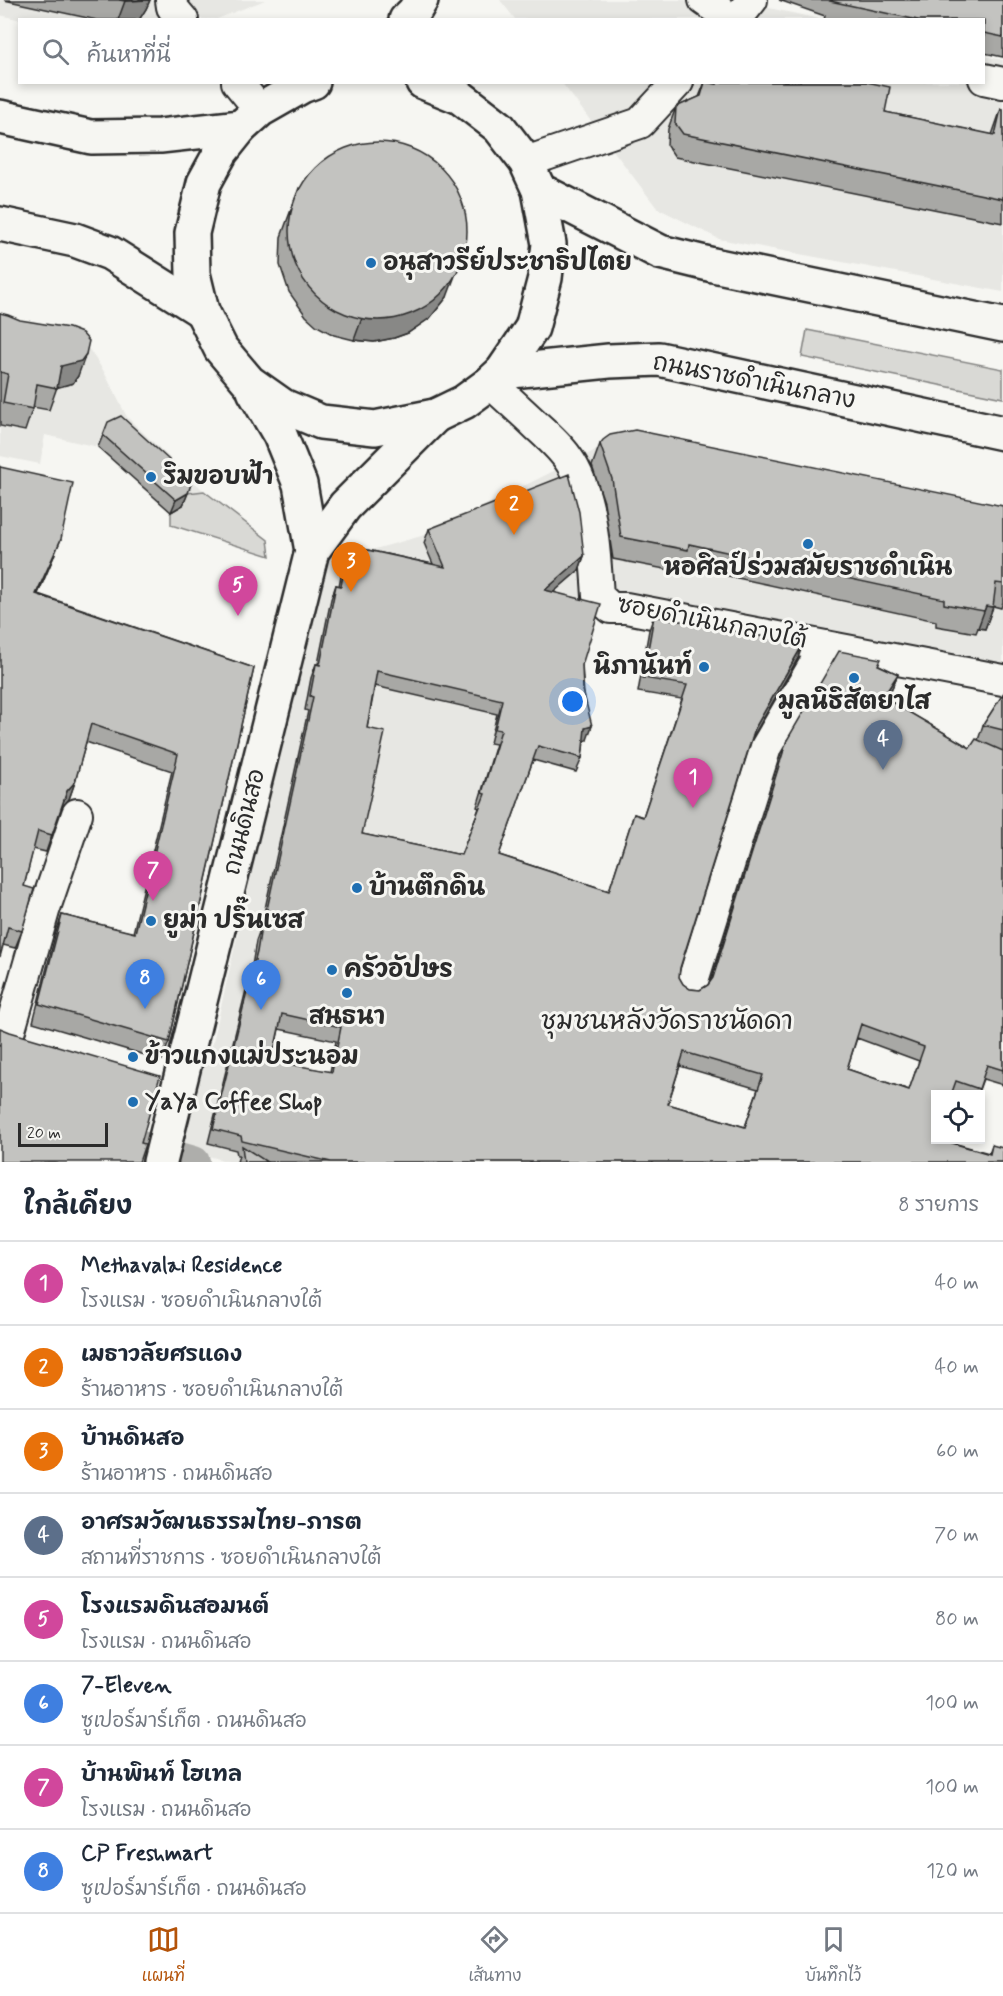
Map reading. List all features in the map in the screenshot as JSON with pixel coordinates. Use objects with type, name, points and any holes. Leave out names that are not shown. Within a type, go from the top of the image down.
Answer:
[{"type":"main road","points":[[408,18],[421,0]]},
{"type":"main road","points":[[308,84],[250,118],[221,152],[204,183],[192,233],[193,274],[202,311],[221,349],[249,382],[283,406],[321,422],[375,428],[435,416],[464,402],[496,377],[532,327],[545,278],[549,244],[533,176],[499,127],[460,97],[428,84]]},
{"type":"main road","points":[[0,117],[91,137],[160,136],[250,118]]},
{"type":"main road","points":[[533,176],[660,252],[713,266],[1003,325]]},
{"type":"main road","points":[[0,224],[75,240],[110,253],[202,311]]},
{"type":"main road","name":"ถนนราชดำเนินกลาง","points":[[496,377],[609,361],[658,359],[1003,433]]},
{"type":"main road","name":"ถนนดินสอ","points":[[249,382],[280,435],[296,473],[312,551]]},
{"type":"main road","name":"ถนนดินสอ","points":[[163,1150],[312,551],[345,506],[435,416]]},
{"type":"street","points":[[171,0],[172,7],[181,18]]},
{"type":"street","points":[[704,0],[729,18]]},
{"type":"street","points":[[738,18],[752,0]]},
{"type":"street","points":[[985,78],[1003,83]]},
{"type":"street","points":[[238,84],[250,118]]},
{"type":"street","points":[[533,176],[640,123],[676,84]]},
{"type":"street","name":"ซอยดำเนินกลางใต้","points":[[496,377],[567,457],[574,469],[587,503],[595,548],[598,596],[611,608],[658,614],[1003,680]]},
{"type":"street","points":[[691,987],[766,747],[825,646]]},
{"type":"street","points":[[13,1034],[44,911],[76,814]]},
{"type":"street","points":[[149,1074],[180,1083]]},
{"type":"shaded area","points":[[0,0],[265,0],[220,18],[18,19],[0,15]]},
{"type":"shaded area","points":[[500,0],[732,0],[815,18],[514,18]]},
{"type":"shaded area","points":[[985,56],[1003,60],[1003,292],[719,239],[657,208],[563,84],[985,84]]},
{"type":"shaded area","points":[[0,317],[87,346],[103,370],[127,417],[204,491],[188,493],[183,505],[98,447],[45,435],[40,464],[0,456]]},
{"type":"shaded area","points":[[807,330],[1003,369],[1003,398],[802,357]]},
{"type":"shaded area","points":[[643,445],[1003,519],[1003,669],[610,601],[525,595],[513,639],[493,758],[408,1012],[291,984],[265,1070],[527,1162],[229,1162],[172,1145],[195,1056],[209,1059],[324,557],[375,549],[425,535],[596,450]]},
{"type":"shaded area","points":[[204,491],[268,540],[270,556],[171,525],[171,512],[183,505],[188,493]]},
{"type":"building","points":[[1003,0],[1003,37],[985,33],[985,18],[909,18],[830,1]]},
{"type":"building","points":[[704,84],[876,84],[890,87],[885,112],[995,135],[1001,109],[1003,109],[1003,199],[683,134],[675,123],[676,107],[701,96]]},
{"type":"building","points":[[378,142],[412,149],[441,168],[460,197],[467,231],[460,265],[441,294],[412,313],[378,320],[344,313],[315,294],[296,265],[289,231],[296,197],[315,168],[344,149]]},
{"type":"building","points":[[0,313],[20,320],[69,328],[82,333],[89,341],[86,354],[81,361],[61,366],[57,388],[37,384],[33,409],[3,403],[8,374],[0,372]]},
{"type":"building","points":[[121,416],[192,481],[188,493],[176,500],[103,435],[108,422]]},
{"type":"building","name":"หอศิลป์ร่วมสมัยราชดำเนิน","points":[[635,430],[1003,506],[1003,584],[996,583],[993,607],[986,606],[984,611],[944,604],[944,599],[689,544],[688,550],[621,537],[612,479],[600,444],[610,435]]},
{"type":"building","points":[[0,467],[73,483],[61,539],[36,594],[254,668],[169,1042],[39,1004],[62,915],[135,933],[178,754],[91,724],[75,782],[67,791],[52,835],[38,831],[24,886],[34,889],[22,931],[8,927],[0,957]]},
{"type":"building","points":[[569,474],[579,512],[584,556],[545,590],[601,604],[582,665],[583,690],[592,726],[585,728],[582,758],[538,746],[499,855],[609,891],[634,814],[643,817],[687,685],[643,678],[654,616],[803,644],[755,728],[680,968],[679,977],[690,989],[700,990],[713,978],[787,740],[839,651],[881,659],[878,665],[898,674],[883,697],[970,748],[976,739],[1003,751],[1003,1070],[987,1065],[979,1089],[956,1081],[953,1090],[931,1090],[931,1144],[956,1144],[990,1154],[992,1145],[1003,1148],[1003,1162],[331,1162],[242,1141],[241,1136],[213,1129],[257,952],[261,927],[263,928],[313,697],[310,696],[316,664],[320,665],[336,585],[341,586],[349,546],[445,567],[429,529]],"holes":[[[377,671],[502,700],[495,729],[501,730],[482,793],[485,794],[461,855],[362,834],[385,732],[367,728]],[[282,1014],[341,1027],[332,1072],[272,1061]],[[861,1024],[924,1047],[909,1090],[847,1069]],[[684,1052],[763,1075],[745,1127],[668,1104]]]},
{"type":"building","points":[[1003,694],[1003,730],[983,725]]},
{"type":"building","points":[[0,1028],[160,1076],[141,1143],[145,1144],[139,1162],[0,1162]]},
{"type":"building","points":[[242,1146],[267,1162],[244,1162]]},
{"type":"waterway","points":[[139,1146],[194,1162]]},
{"type":"place","name":"อนุสาวรีย์ประชาธิปไตย","points":[[371,263]]},
{"type":"place","name":"ริมขอบฟ้า","points":[[151,477]]},
{"type":"place","name":"เมธาวลัยศรแดง","points":[[514,535]]},
{"type":"place","name":"หอศิลป์ร่วมสมัยราชดำเนิน","points":[[808,544]]},
{"type":"place","name":"บ้านดินสอ","points":[[351,592]]},
{"type":"place","name":"โรงแรมดินสอมนต์","points":[[238,616]]},
{"type":"place","name":"นิภานันท์","points":[[704,667]]},
{"type":"place","name":"มูลนิธิสัตยาไส","points":[[854,678]]},
{"type":"place","name":"อาศรมวัฒนธรรมไทย-ภารต","points":[[883,770]]},
{"type":"place","name":"Methavalai Residence","points":[[693,808]]},
{"type":"place","name":"บ้านตึกดิน","points":[[357,888]]},
{"type":"place","name":"บ้านพินท์ โฮเทล","points":[[153,901]]},
{"type":"place","name":"ยูม่า ปริ๊นเซส","points":[[151,921]]},
{"type":"place","name":"ครัวอัปษร","points":[[332,970]]},
{"type":"place","name":"สนธนา","points":[[347,993]]},
{"type":"place","name":"CP Freshmart","points":[[145,1009]]},
{"type":"place","name":"7-Eleven","points":[[261,1010]]},
{"type":"place","name":"ข้าวแกงแม่ประนอม","points":[[133,1057]]},
{"type":"place","name":"YaYa Coffee Shop","points":[[133,1102]]},
{"type":"district","name":"ชุมชนหลังวัดราชนัดดา","points":[[667,1022]]}]
